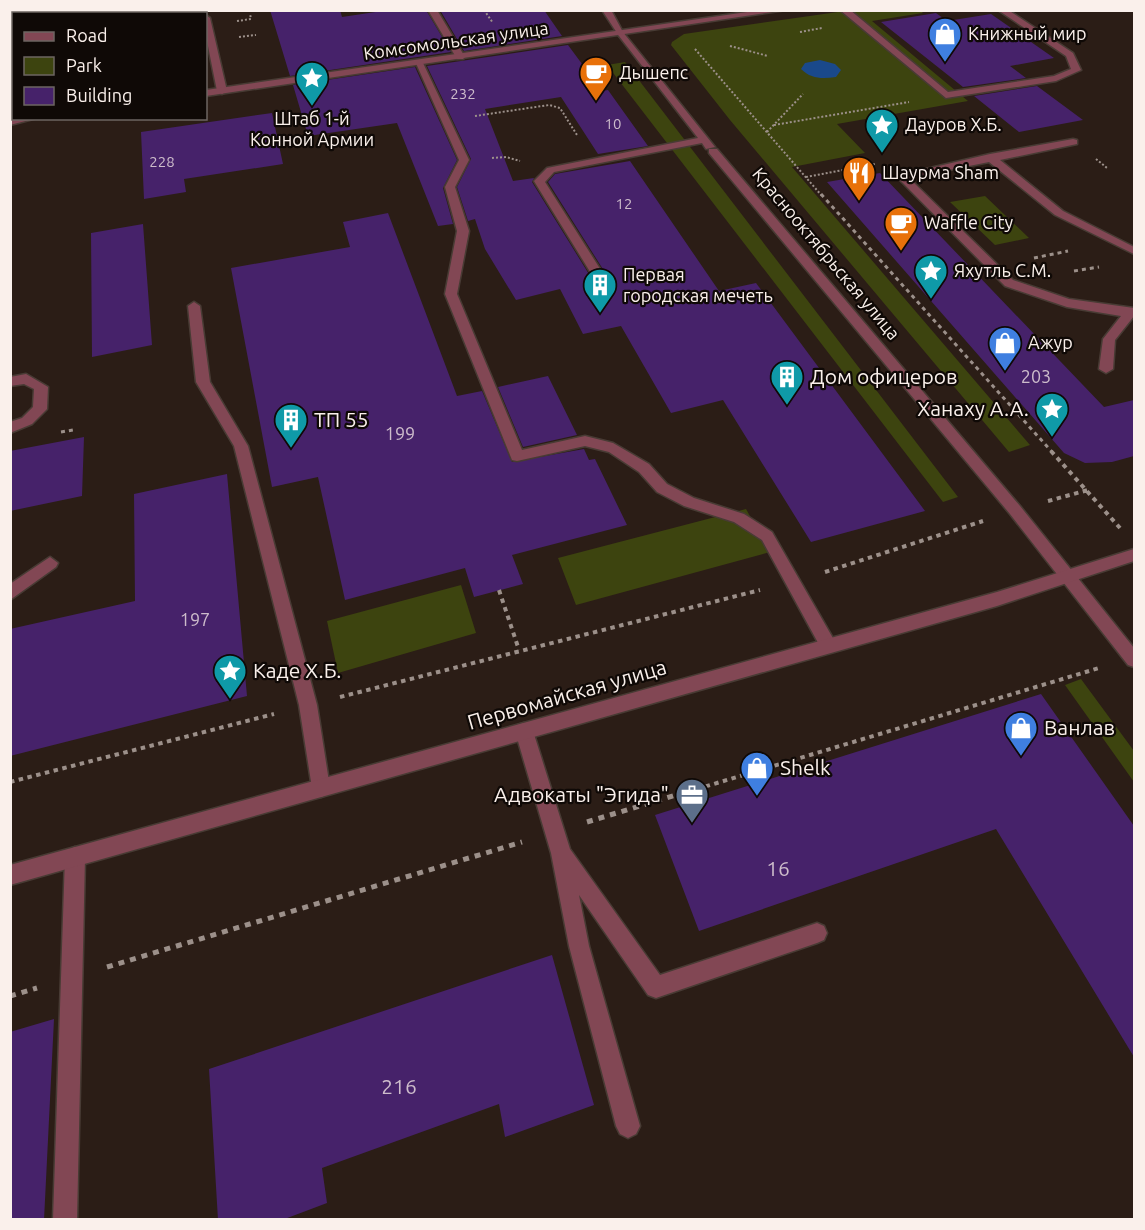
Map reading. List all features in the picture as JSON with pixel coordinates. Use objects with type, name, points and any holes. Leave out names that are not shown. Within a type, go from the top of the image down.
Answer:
[{"type":"street","points":[[432,10],[460,57]]},
{"type":"street","name":"Краснооктябрьская улица","points":[[606,10],[704,140],[1015,510],[1066,577],[1134,659]]},
{"type":"street","name":"Комсомольская улица","points":[[207,93],[782,10]]},
{"type":"street","points":[[844,10],[946,95],[1056,78],[1076,70],[1070,55],[1002,10]]},
{"type":"street","points":[[207,23],[222,91]]},
{"type":"street","points":[[418,63],[464,160],[450,187],[463,231],[451,294],[517,456],[585,441],[613,448],[644,468],[662,488],[689,502],[739,518],[767,536],[828,645]]},
{"type":"street","points":[[603,283],[539,181],[551,170],[704,140]]},
{"type":"street","points":[[1073,142],[902,176],[1009,283],[1067,303],[1132,313]]},
{"type":"street","points":[[990,157],[1059,213],[1119,241],[1134,251]]},
{"type":"street","points":[[194,306],[203,382],[241,446],[308,705],[321,788]]},
{"type":"street","points":[[1106,369],[1109,339],[1132,313]]},
{"type":"street","points":[[10,382],[26,379],[41,387],[39,409],[27,421],[10,428]]},
{"type":"street","name":"Первомайская улица","points":[[10,875],[828,645],[1066,577],[1134,555]]},
{"type":"street","points":[[10,593],[50,563]]},
{"type":"street","points":[[524,731],[561,853],[579,946],[628,1126]]},
{"type":"street","points":[[561,853],[620,933],[656,987],[817,933]]},
{"type":"street","points":[[65,1220],[75,857]]},
{"type":"path","points":[[484,10],[497,28]]},
{"type":"path","points":[[675,26],[1127,535]]},
{"type":"path","points":[[723,45],[768,56]]},
{"type":"path","points":[[695,48],[704,47]]},
{"type":"path","points":[[767,132],[803,94]]},
{"type":"path","points":[[774,125],[946,95]]},
{"type":"path","points":[[446,121],[549,105],[560,108],[593,161]]},
{"type":"path","points":[[464,160],[506,157],[551,170]]},
{"type":"path","points":[[992,267],[1119,241]]},
{"type":"path","points":[[10,782],[519,650],[793,582],[952,532]]},
{"type":"path","points":[[499,590],[519,650]]},
{"type":"path","points":[[1053,681],[1134,659]]},
{"type":"green space","points":[[920,10],[923,13],[872,21],[968,101],[837,124],[865,153],[792,167],[1030,445],[1009,452],[730,120],[671,45],[684,34],[845,11]]},
{"type":"green space","points":[[625,62],[958,497],[943,502],[607,65]]},
{"type":"green space","points":[[985,196],[1029,238],[995,245],[950,202]]},
{"type":"green space","points":[[746,509],[770,552],[576,605],[558,558]]},
{"type":"green space","points":[[461,585],[476,633],[338,673],[327,621]]},
{"type":"green space","points":[[1081,679],[1134,751],[1134,782],[1065,685]]},
{"type":"water","points":[[820,60],[835,64],[841,70],[836,77],[817,78],[801,69],[805,63]]},
{"type":"building","points":[[270,10],[340,10],[342,17],[389,10],[426,10],[451,52],[290,76]]},
{"type":"building","points":[[440,10],[544,10],[562,36],[464,51]]},
{"type":"building","points":[[936,13],[947,21],[991,14],[1054,58],[1010,66],[1026,78],[963,87],[881,22]]},
{"type":"building","points":[[568,45],[602,91],[608,90],[648,146],[598,154],[561,97],[485,109],[513,181],[534,178],[532,182],[595,284],[604,289],[611,282],[548,182],[555,174],[630,161],[719,291],[756,283],[925,511],[811,542],[723,400],[671,413],[621,326],[583,334],[560,289],[516,300],[485,249],[475,219],[468,221],[457,187],[471,159],[427,66]]},
{"type":"building","points":[[415,67],[457,160],[443,188],[453,224],[438,226],[397,123],[308,136],[293,85]]},
{"type":"building","points":[[1037,86],[1083,120],[1019,132],[974,96]]},
{"type":"building","points":[[272,113],[283,164],[184,179],[186,192],[144,199],[141,132]]},
{"type":"building","points":[[880,173],[1104,407],[1134,400],[1134,456],[1112,462],[1085,463],[1064,453],[827,182]]},
{"type":"building","points":[[388,213],[457,396],[482,391],[512,462],[584,449],[589,460],[595,459],[627,525],[512,555],[523,584],[474,597],[465,568],[345,600],[318,477],[272,487],[231,268],[350,247],[343,222]]},
{"type":"building","points":[[143,224],[152,345],[92,357],[91,233]]},
{"type":"building","points":[[548,376],[577,435],[523,447],[498,387]]},
{"type":"building","points":[[84,437],[82,496],[10,511],[10,451]]},
{"type":"building","points":[[227,474],[247,696],[10,756],[10,629],[135,601],[134,494]]},
{"type":"building","points":[[1041,694],[1134,826],[1134,1057],[996,829],[699,931],[655,815]]},
{"type":"building","points":[[552,955],[594,1105],[505,1137],[499,1104],[322,1168],[327,1203],[282,1220],[218,1220],[209,1069]]},
{"type":"building","points":[[54,1019],[44,1220],[10,1220],[10,1032]]},
{"type":"place","name":"Книжный мир","points":[[945,63]]},
{"type":"place","name":"Дышепс","points":[[596,102]]},
{"type":"place","name":"Штаб 1-й Конной Армии","points":[[312,107]]},
{"type":"place","name":"Дауров Х.Б.","points":[[882,154]]},
{"type":"place","name":"Шаурма Sham","points":[[859,202]]},
{"type":"place","name":"Waffle City","points":[[901,252]]},
{"type":"place","name":"Яхутль С.М.","points":[[931,300]]},
{"type":"place","name":"Первая городская мечеть","points":[[600,314]]},
{"type":"place","name":"Ажур","points":[[1005,372]]},
{"type":"place","name":"Дом офицеров","points":[[787,406]]},
{"type":"place","name":"Ханаху А.А.","points":[[1052,438]]},
{"type":"place","name":"ТП 55","points":[[291,449]]},
{"type":"place","name":"Каде Х.Б.","points":[[230,700]]},
{"type":"place","name":"Ванлав","points":[[1021,757]]},
{"type":"place","name":"Shelk","points":[[757,797]]},
{"type":"place","name":"Адвокаты \"Эгида\"","points":[[692,824]]}]
